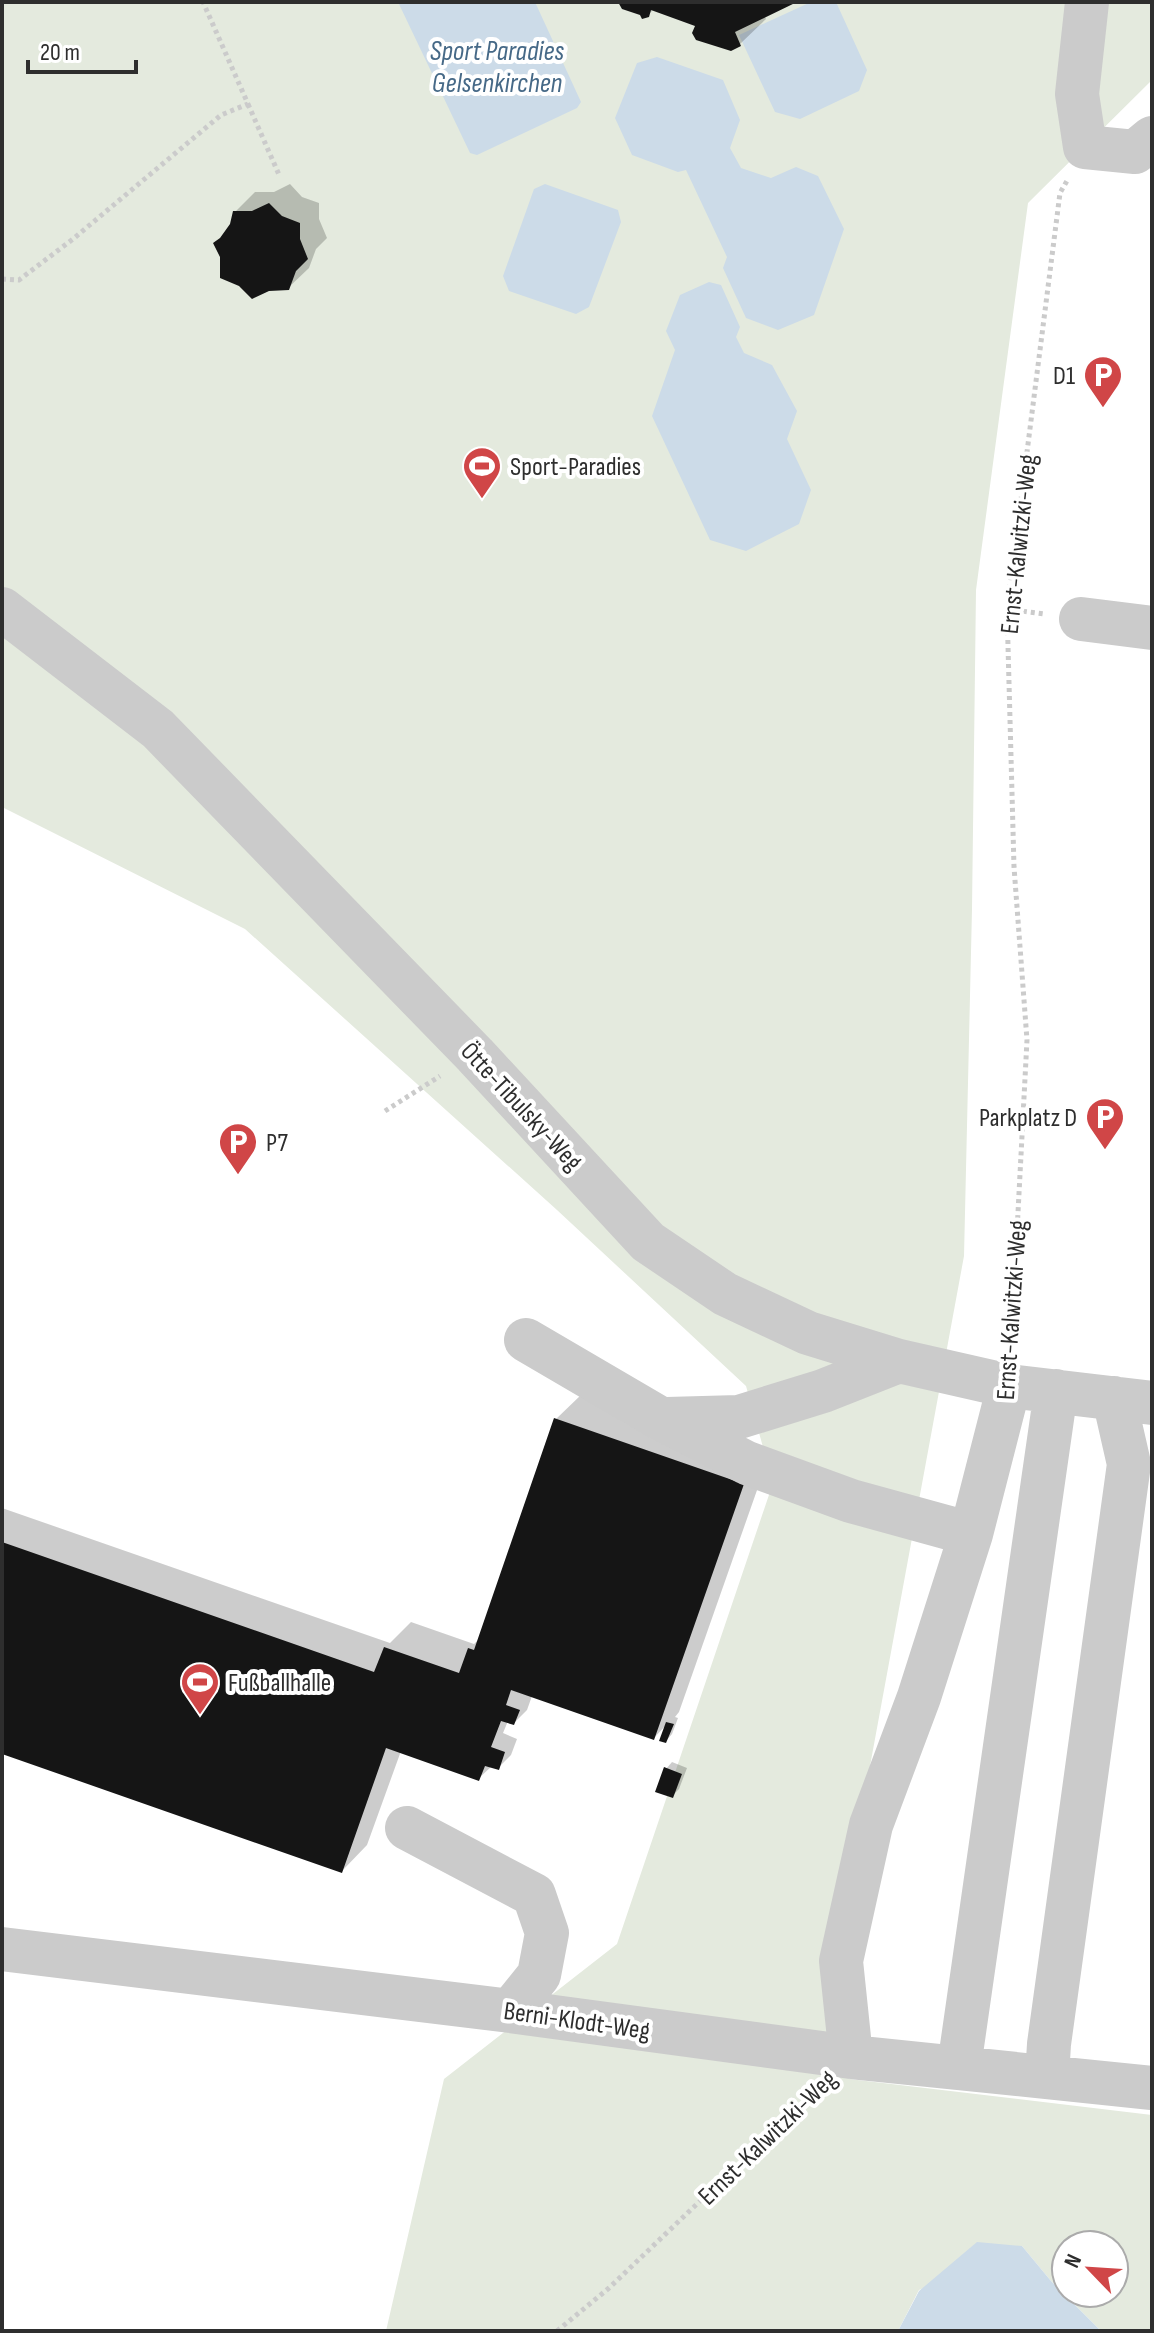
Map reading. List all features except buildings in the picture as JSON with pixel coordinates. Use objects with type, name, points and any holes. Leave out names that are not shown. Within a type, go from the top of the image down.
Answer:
[{"type":"street","points":[[1087,2],[1077,94],[1085,147],[1135,152],[1152,138]]},
{"type":"street","name":"Ötte-Tibulsky-Weg","points":[[2,609],[158,729],[475,1055],[648,1242],[725,1294],[808,1333],[899,1361],[1009,1386],[1133,1401]]},
{"type":"street","points":[[1081,619],[1152,628]]},
{"type":"street","points":[[526,1340],[661,1419],[747,1463],[851,1501],[971,1534]]},
{"type":"street","points":[[661,1419],[739,1417],[823,1391],[899,1361]]},
{"type":"street","name":"Ernst-Kalwitzki-Weg","points":[[851,2057],[841,1961],[871,1825],[919,1697],[971,1534],[1009,1386]]},
{"type":"street","points":[[959,2067],[1056,1391]]},
{"type":"street","points":[[1047,2077],[1129,1464],[1133,1401]]},
{"type":"street","points":[[407,1828],[534,1895],[547,1933],[545,1947],[539,1975],[510,2011]]},
{"type":"street","name":"Berni-Klodt-Weg","points":[[2,1949],[510,2011],[851,2057],[1152,2088]]},
{"type":"path","points":[[203,2],[280,177]]},
{"type":"path","points":[[2,279],[19,280],[73,239],[221,115],[248,104]]},
{"type":"path","name":"Ernst-Kalwitzki-Weg","points":[[1009,1386],[1027,1040],[1014,867],[1007,609],[1060,193],[1085,147]]},
{"type":"path","points":[[385,1111],[447,1071]]},
{"type":"path","name":"Ernst-Kalwitzki-Weg","points":[[557,2331],[609,2288],[851,2057]]},
{"type":"shaded area","points":[[2,2],[1152,2],[1152,80],[1028,203],[976,590],[964,1256],[849,1880],[849,2079],[1152,2115],[1152,2331],[1101,2331],[1079,2309],[1130,2309],[1130,2229],[1050,2229],[1050,2280],[1022,2246],[919,2290],[898,2331],[386,2331],[444,2079],[617,1944],[773,1483],[746,1386],[557,1210],[245,929],[2,807]]},
{"type":"water","name":"Sport Paradies Gelsenkirchen","points":[[398,2],[535,2],[581,102],[577,108],[477,155],[470,153]]},
{"type":"water","points":[[811,2],[836,2],[867,70],[859,91],[800,119],[775,112],[739,35]]},
{"type":"water","points":[[657,57],[723,80],[740,120],[730,148],[741,168],[771,178],[796,167],[818,176],[844,229],[814,315],[778,330],[746,318],[723,268],[727,257],[686,170],[678,172],[632,155],[615,118],[637,63]]},
{"type":"water","points":[[545,184],[618,210],[621,222],[589,307],[576,314],[509,291],[503,276],[534,189]]},
{"type":"water","points":[[709,282],[721,285],[740,327],[736,337],[744,353],[772,365],[797,411],[787,439],[811,490],[799,524],[746,551],[710,540],[652,416],[675,350],[666,331],[680,295]]},
{"type":"water","points":[[977,2242],[1022,2246],[1050,2280],[1050,2309],[1079,2309],[1101,2331],[898,2331],[919,2291]]},
{"type":"place","name":"D1","points":[[1103,409]]},
{"type":"place","name":"Sport-Paradies","points":[[482,500]]},
{"type":"place","name":"Parkplatz D","points":[[1105,1151]]},
{"type":"place","name":"P7","points":[[238,1176]]},
{"type":"place","name":"Fußballhalle","points":[[200,1716]]}]
